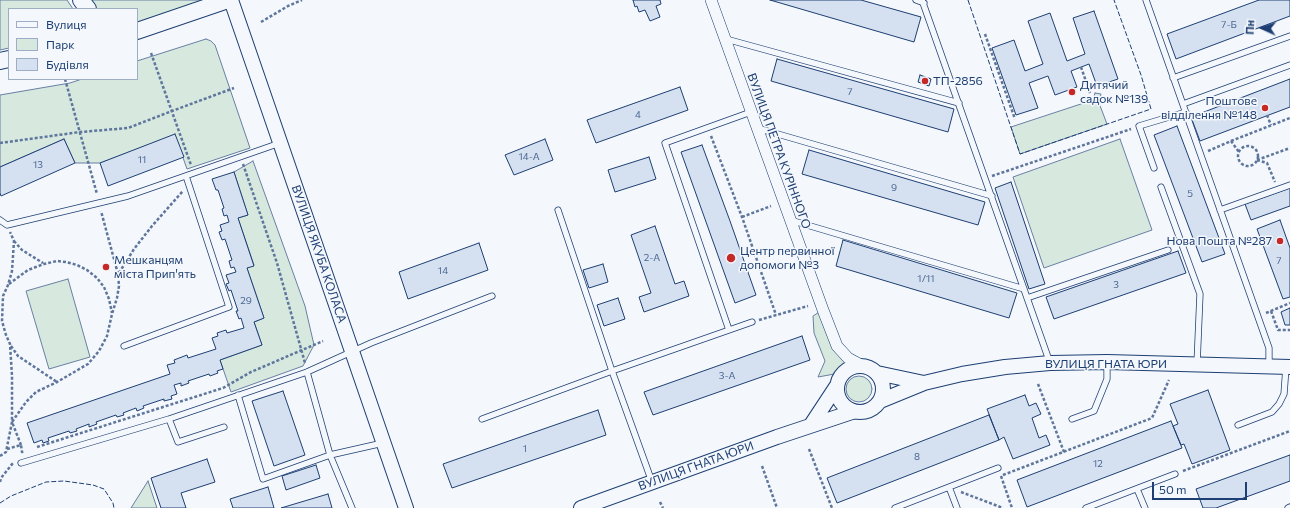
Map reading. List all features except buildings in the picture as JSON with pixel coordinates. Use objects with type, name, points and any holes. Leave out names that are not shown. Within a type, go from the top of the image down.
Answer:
[{"type":"main road","points":[[81,0],[87,8]]},
{"type":"main road","points":[[139,30],[228,0]]},
{"type":"street","name":"ВУЛИЦЯ ЯКУБА КОЛАСА","points":[[232,0],[406,508]]},
{"type":"street","name":"ВУЛИЦЯ ПЕТРА КУРІННОГО","points":[[711,0],[822,310],[837,346],[848,358],[863,366]]},
{"type":"street","name":"ВУЛИЦЯ ГНАТА ЮРИ","points":[[880,402],[924,383],[983,370],[1050,363],[1106,362],[1288,367]]},
{"type":"street","points":[[811,425],[836,387],[842,373],[848,368],[863,366],[870,368],[877,373],[883,386],[883,394],[880,402],[868,411],[860,413],[852,412],[845,408],[840,402],[836,387]]},
{"type":"street","name":"ВУЛИЦЯ ГНАТА ЮРИ","points":[[877,373],[924,383]]},
{"type":"street","name":"ВУЛИЦЯ ГНАТА ЮРИ","points":[[581,508],[811,425],[852,412]]},
{"type":"lane","points":[[916,0],[923,1],[1050,363]]},
{"type":"lane","points":[[1146,0],[1269,348],[1269,366]]},
{"type":"lane","points":[[1173,78],[1290,36]]},
{"type":"lane","points":[[725,39],[959,103]]},
{"type":"lane","points":[[1183,104],[1290,65]]},
{"type":"lane","points":[[729,330],[665,143],[751,112]]},
{"type":"lane","points":[[1154,168],[1139,126],[1186,112]]},
{"type":"lane","points":[[757,127],[992,196]]},
{"type":"lane","points":[[0,220],[7,225],[100,204],[128,196],[280,143]]},
{"type":"lane","points":[[124,346],[229,307],[186,176]]},
{"type":"lane","points":[[1220,210],[1290,185]]},
{"type":"lane","points":[[1161,187],[1200,294],[1197,364]]},
{"type":"lane","points":[[558,210],[612,371],[652,482]]},
{"type":"lane","points":[[790,220],[1024,289]]},
{"type":"lane","points":[[1027,298],[1168,250]]},
{"type":"lane","points":[[21,463],[169,419],[307,372],[352,351],[492,296]]},
{"type":"lane","points":[[482,419],[612,371],[752,322]]},
{"type":"lane","points":[[1072,419],[1094,410],[1107,379],[1106,362]]},
{"type":"lane","points":[[1238,425],[1272,412],[1279,404],[1284,394],[1288,367]]},
{"type":"lane","points":[[307,372],[330,455],[352,508]]},
{"type":"lane","points":[[238,395],[263,479],[330,455],[383,443]]},
{"type":"lane","points":[[169,419],[178,442],[224,427]]},
{"type":"lane","points":[[895,508],[998,468]]},
{"type":"lane","points":[[1086,508],[1175,474]]},
{"type":"lane","points":[[949,487],[957,508]]},
{"type":"lane","points":[[1137,489],[1144,508]]},
{"type":"path","points":[[261,22],[288,6],[302,0]]},
{"type":"path","points":[[985,34],[1015,119]]},
{"type":"path","points":[[151,53],[194,173]]},
{"type":"path","points":[[1080,67],[1090,93]]},
{"type":"path","points":[[12,422],[26,402],[36,392],[88,364],[99,351],[107,336],[119,286],[118,274],[100,204],[65,80]]},
{"type":"path","points":[[0,142],[80,132],[128,128],[172,110],[234,88]]},
{"type":"path","points":[[1267,115],[1271,125]]},
{"type":"path","points":[[1200,154],[1290,118]]},
{"type":"path","points":[[986,179],[1139,126]]},
{"type":"path","points":[[708,128],[742,217],[776,315]]},
{"type":"path","points":[[1231,141],[1239,152]]},
{"type":"path","points":[[1257,160],[1257,153],[1253,148],[1246,147],[1239,152],[1239,162],[1244,166],[1250,166],[1257,160],[1290,148]]},
{"type":"path","points":[[241,157],[277,263],[307,372]]},
{"type":"path","points":[[1257,160],[1268,163],[1278,189]]},
{"type":"path","points":[[118,274],[134,249],[152,226],[189,185]]},
{"type":"path","points":[[742,217],[770,206]]},
{"type":"path","points":[[7,225],[14,241],[22,250],[44,264]]},
{"type":"path","points":[[0,456],[6,452],[12,422],[12,376],[10,346],[2,321],[3,296],[12,271],[14,241]]},
{"type":"path","points":[[8,284],[28,270],[44,264],[57,261],[77,265],[87,270],[97,278],[104,287],[109,299],[112,314]]},
{"type":"path","points":[[1258,316],[1290,303]]},
{"type":"path","points":[[752,322],[808,306]]},
{"type":"path","points":[[1271,311],[1278,330],[1290,330]]},
{"type":"path","points":[[18,457],[22,452],[223,388],[251,372],[323,341]]},
{"type":"path","points":[[10,346],[18,356],[57,382]]},
{"type":"path","points":[[1001,476],[1152,418],[1169,380]]},
{"type":"path","points":[[1038,384],[1064,452]]},
{"type":"path","points":[[12,422],[21,445],[22,452]]},
{"type":"path","points":[[1175,474],[1290,431]]},
{"type":"path","points":[[7,448],[21,445]]},
{"type":"path","points":[[809,449],[832,508]]},
{"type":"path","points":[[0,482],[1,478],[14,463]]},
{"type":"path","points":[[762,466],[777,508]]},
{"type":"path","points":[[998,468],[1012,508]]},
{"type":"path","points":[[949,487],[1003,508]]},
{"type":"path","points":[[660,502],[663,508]]},
{"type":"green space","points":[[0,0],[67,0],[72,8],[8,8],[8,48],[0,50]]},
{"type":"green space","points":[[87,0],[203,0],[139,25],[138,8],[95,8]]},
{"type":"green space","points":[[206,39],[211,41],[215,45],[250,148],[187,169],[175,135],[100,163],[75,163],[64,139],[0,167],[0,95],[70,83],[79,80],[138,80],[138,61]]},
{"type":"green space","points":[[1095,93],[1101,94],[1099,103],[1107,124],[1020,154],[1011,127],[1093,100]]},
{"type":"green space","points":[[1120,139],[1152,230],[1044,268],[1013,177]]},
{"type":"green space","points":[[253,161],[305,306],[314,345],[303,366],[231,392],[220,360],[262,345],[254,322],[264,318],[247,268],[254,265],[238,218],[248,215],[234,172]]},
{"type":"green space","points":[[68,279],[90,357],[49,369],[26,291]]},
{"type":"green space","points":[[821,311],[854,364],[840,373],[818,377],[825,361],[814,333],[813,316]]},
{"type":"green space","points":[[859,376],[868,380],[872,389],[868,398],[859,402],[850,398],[846,389],[850,380]]},
{"type":"green space","points":[[148,481],[157,508],[131,508]]},
{"type":"fence","points":[[968,0],[1020,154],[1151,109],[1141,75],[1114,0]]},
{"type":"fence","points":[[0,503],[11,496],[46,482],[64,481],[93,485],[104,489],[113,503],[114,508]]},
{"type":"place","name":"ТП-2856","points":[[925,81]]},
{"type":"place","name":"Дитячий садок №139","points":[[1072,92]]},
{"type":"place","name":"Поштове відділення №148","points":[[1265,108]]},
{"type":"place","name":"Нова Пошта №287","points":[[1280,241]]},
{"type":"place","name":"Центр первинної допомоги №3","points":[[731,258]]},
{"type":"place","name":"Мешканцям міста Прип'ять","points":[[106,267]]}]
